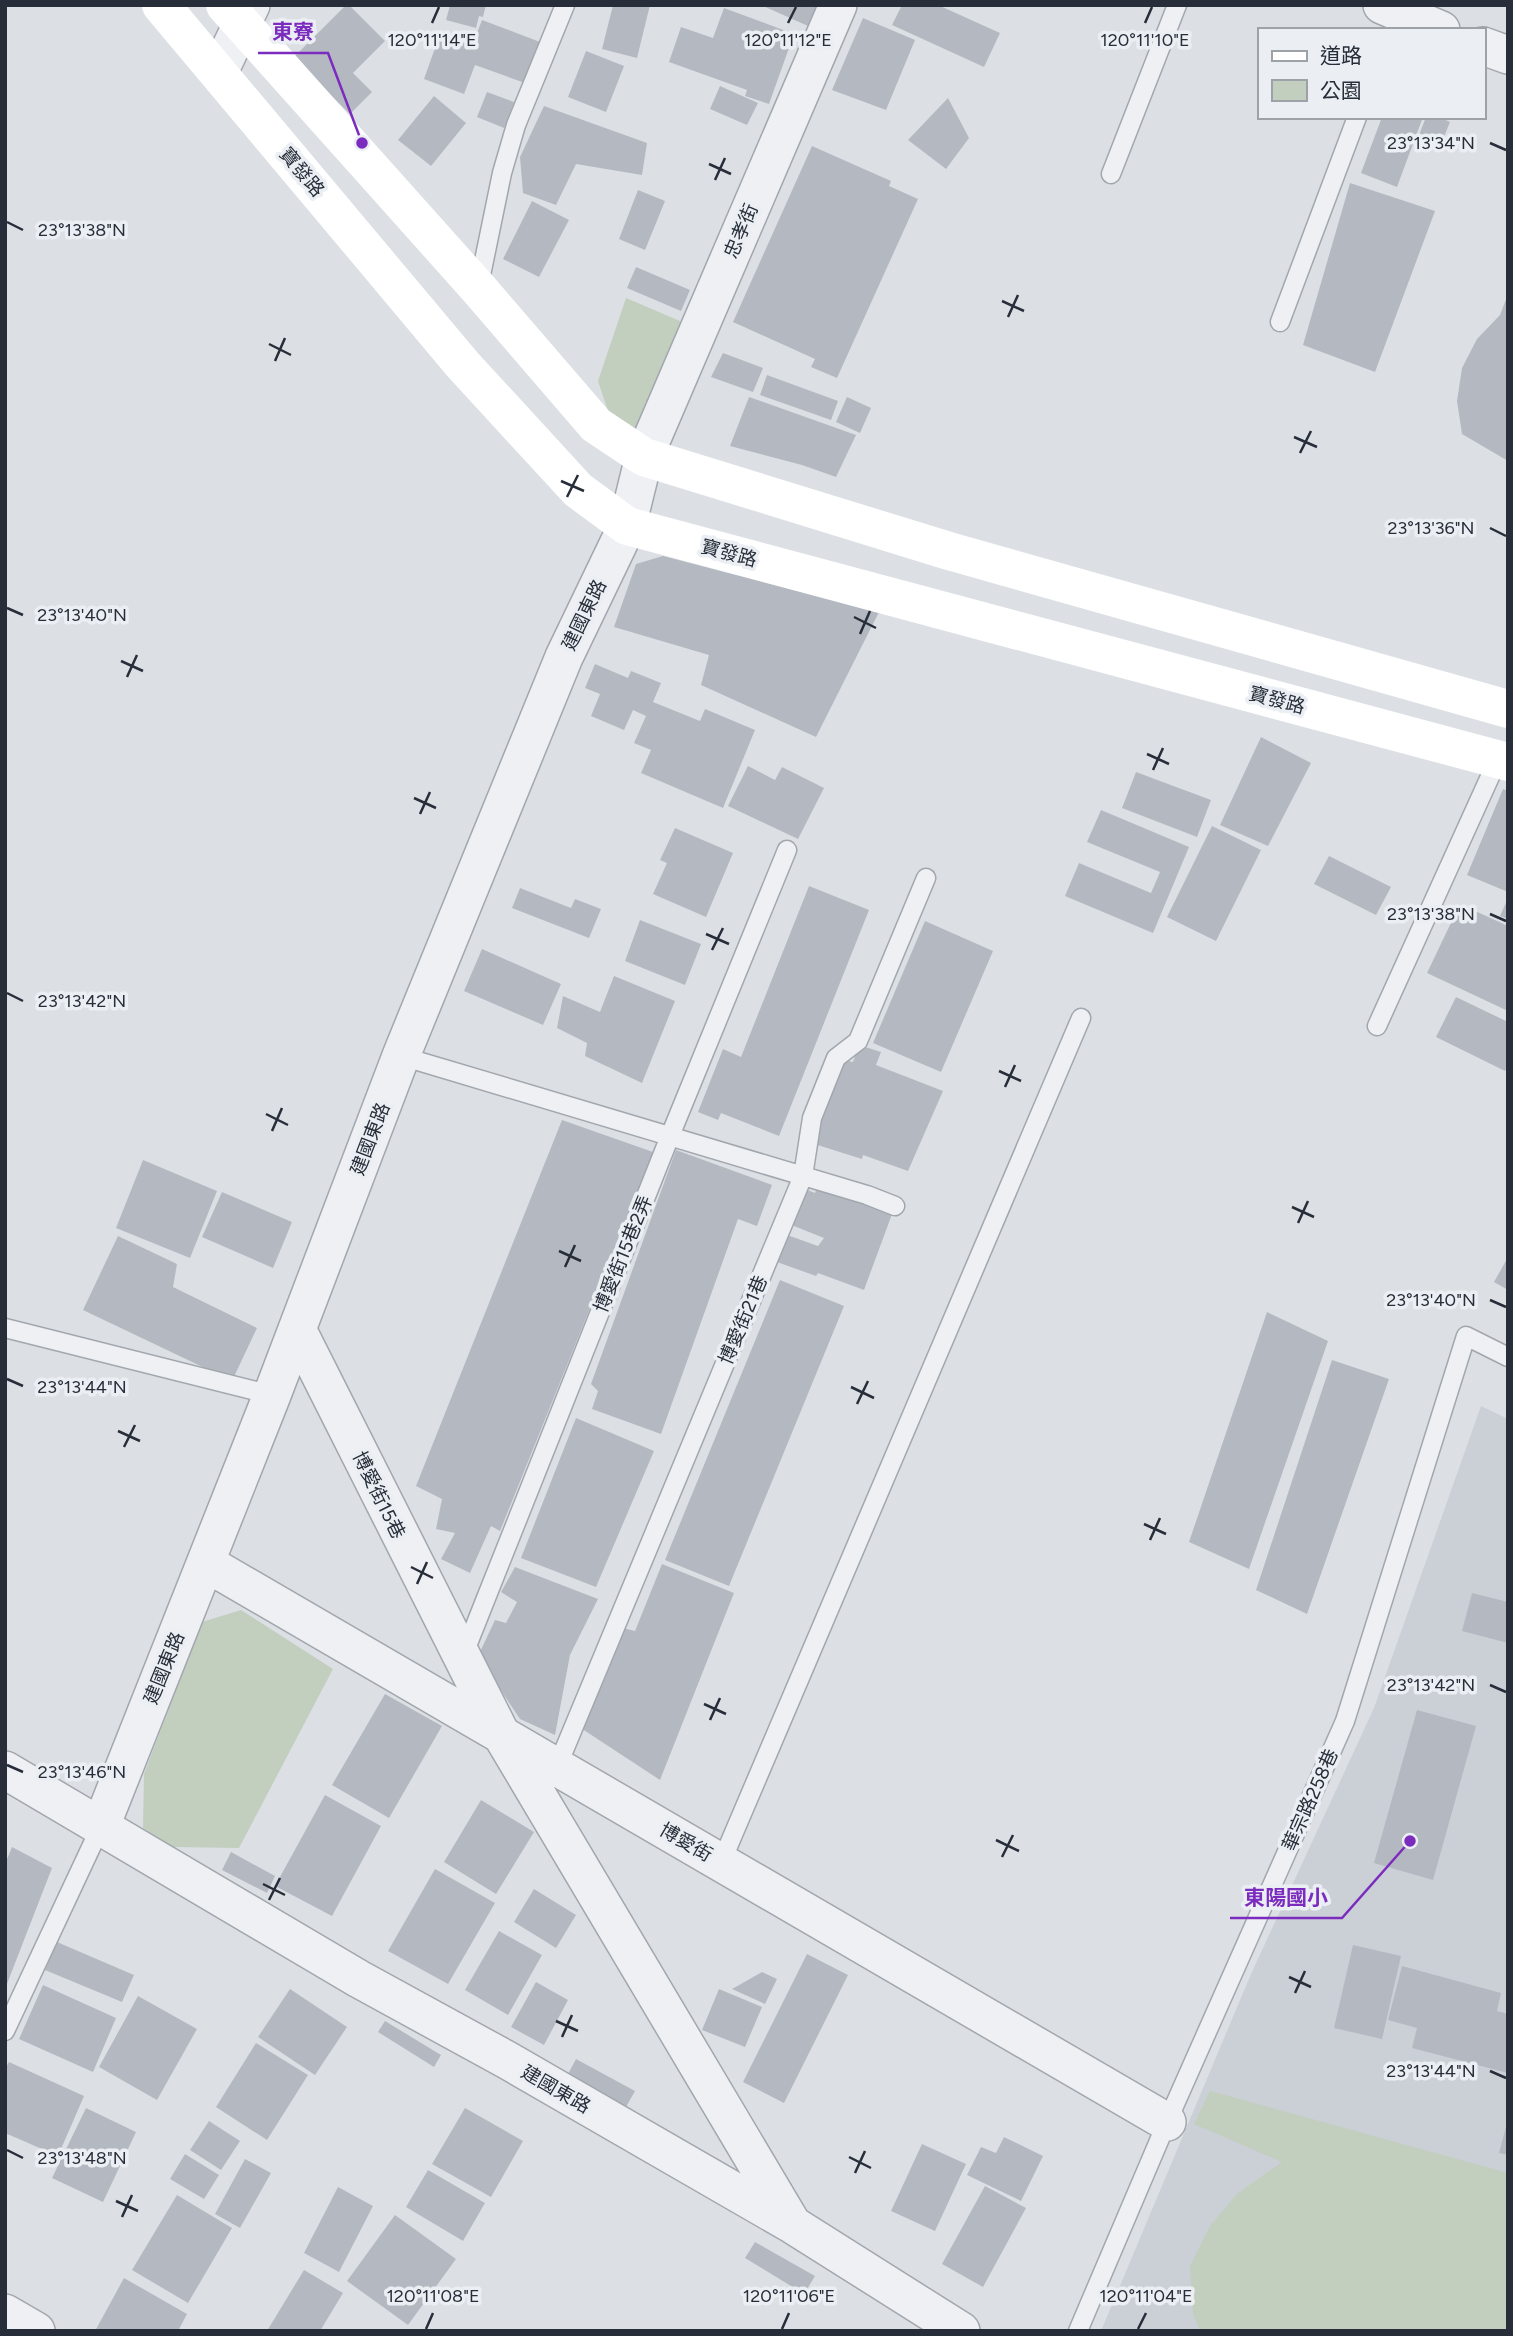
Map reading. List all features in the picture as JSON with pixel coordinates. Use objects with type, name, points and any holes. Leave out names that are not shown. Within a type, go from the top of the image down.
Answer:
[{"type":"main road","name":"寶發路","points":[[161,5],[463,365],[578,490],[627,526],[1503,761]]},
{"type":"main road","points":[[239,12],[596,425],[644,457],[949,551],[1508,709]]},
{"type":"street","name":"忠孝街","points":[[644,457],[838,5]]},
{"type":"street","points":[[219,72],[239,12]]},
{"type":"street","points":[[1389,16],[1434,28]]},
{"type":"street","points":[[1485,47],[1508,55]]},
{"type":"street","name":"建國東路","points":[[102,1826],[272,1395],[401,1056],[564,657],[627,526],[644,457]]},
{"type":"street","name":"博愛街15巷","points":[[297,1329],[501,1734]]},
{"type":"street","name":"博愛街","points":[[205,1563],[1167,2122]]},
{"type":"street","name":"建國東路","points":[[501,1734],[793,2225]]},
{"type":"street","name":"建國東路","points":[[5,1770],[359,1979],[519,2067],[793,2225],[961,2331]]},
{"type":"street","points":[[5,2313],[36,2331]]},
{"type":"lane","points":[[478,288],[502,173],[516,125],[565,5]]},
{"type":"lane","points":[[1111,174],[1177,5]]},
{"type":"lane","points":[[1280,322],[1356,119]]},
{"type":"lane","points":[[1377,1026],[1503,761]]},
{"type":"lane","name":"博愛街15巷2弄","points":[[462,1658],[787,850]]},
{"type":"lane","name":"博愛街21巷","points":[[557,1767],[803,1176],[812,1118],[836,1058],[858,1041],[926,878]]},
{"type":"lane","points":[[721,1863],[1080,1018]]},
{"type":"lane","points":[[401,1056],[895,1206]]},
{"type":"lane","points":[[5,1328],[272,1395]]},
{"type":"lane","name":"華宗路258巷","points":[[1078,2331],[1167,2122],[1345,1721],[1466,1336],[1508,1357]]},
{"type":"lane","points":[[5,2031],[102,1826]]},
{"type":"shaded area","points":[[1481,1406],[1508,1419],[1508,2331],[1101,2331],[1251,1974],[1374,1708]]},
{"type":"green space","points":[[626,298],[687,324],[640,429],[629,432],[608,411],[598,381]]},
{"type":"green space","points":[[241,1610],[333,1669],[239,1848],[173,1847],[143,1828],[144,1774],[202,1622]]},
{"type":"green space","points":[[1210,2091],[1508,2173],[1508,2331],[1200,2331],[1193,2314],[1190,2266],[1210,2226],[1237,2194],[1282,2162],[1194,2124]]},
{"type":"building","points":[[346,5],[385,41],[353,73],[372,92],[350,114],[293,58]]},
{"type":"building","points":[[450,5],[486,5],[476,28],[446,20]]},
{"type":"building","points":[[613,5],[650,5],[637,58],[602,49]]},
{"type":"building","points":[[761,5],[818,5],[808,26]]},
{"type":"building","points":[[902,5],[938,5],[1000,33],[984,67],[892,25]]},
{"type":"building","points":[[724,8],[794,34],[769,104],[745,96],[747,90],[669,62],[681,27],[713,38]]},
{"type":"building","points":[[863,18],[915,40],[886,110],[832,90]]},
{"type":"building","points":[[482,20],[540,42],[525,83],[475,65],[464,94],[424,79],[440,34],[472,46]]},
{"type":"building","points":[[586,51],[624,66],[606,112],[568,97]]},
{"type":"building","points":[[720,86],[758,103],[747,125],[710,109]]},
{"type":"building","points":[[487,92],[514,102],[504,128],[477,117]]},
{"type":"building","points":[[434,96],[466,123],[431,166],[398,140]]},
{"type":"building","points":[[948,98],[969,138],[946,169],[908,140]]},
{"type":"building","points":[[544,106],[647,143],[642,175],[576,164],[556,205],[523,193],[520,157]]},
{"type":"building","points":[[1381,119],[1422,119],[1397,187],[1361,173]]},
{"type":"building","points":[[1425,119],[1443,119],[1450,122],[1439,149],[1417,140]]},
{"type":"building","points":[[812,146],[891,181],[889,186],[918,199],[837,378],[811,367],[815,359],[733,322]]},
{"type":"building","points":[[1350,183],[1435,211],[1375,372],[1303,345]]},
{"type":"building","points":[[638,190],[665,201],[645,250],[619,239]]},
{"type":"building","points":[[532,201],[569,220],[539,277],[503,259]]},
{"type":"building","points":[[636,267],[690,290],[681,311],[627,288]]},
{"type":"building","points":[[1508,294],[1508,461],[1462,434],[1457,401],[1462,368],[1477,339],[1500,315]]},
{"type":"building","points":[[723,353],[763,368],[753,392],[711,377]]},
{"type":"building","points":[[767,375],[838,401],[831,420],[760,395]]},
{"type":"building","points":[[749,397],[856,435],[836,477],[730,446]]},
{"type":"building","points":[[847,397],[871,408],[860,433],[836,422]]},
{"type":"building","points":[[663,556],[879,612],[816,737],[701,685],[709,655],[614,627],[636,564]]},
{"type":"building","points":[[595,664],[628,678],[631,671],[661,683],[653,702],[700,721],[705,709],[755,730],[723,808],[641,773],[651,750],[634,743],[646,716],[633,710],[624,730],[591,716],[600,694],[585,688]]},
{"type":"building","points":[[1261,737],[1311,763],[1268,846],[1220,825]]},
{"type":"building","points":[[748,766],[775,780],[782,767],[824,788],[798,839],[728,806]]},
{"type":"building","points":[[1136,772],[1211,800],[1197,837],[1122,808]]},
{"type":"building","points":[[1503,789],[1508,791],[1508,892],[1467,875]]},
{"type":"building","points":[[1101,810],[1189,847],[1153,933],[1065,896],[1079,863],[1151,893],[1160,872],[1087,842]]},
{"type":"building","points":[[1212,826],[1261,850],[1216,941],[1167,917]]},
{"type":"building","points":[[675,828],[733,853],[706,917],[653,894],[667,863],[660,860]]},
{"type":"building","points":[[1329,856],[1391,887],[1376,915],[1314,884]]},
{"type":"building","points":[[809,886],[869,910],[779,1136],[721,1113],[718,1120],[698,1112],[723,1049],[741,1057]]},
{"type":"building","points":[[520,888],[571,908],[575,899],[601,909],[589,938],[512,908]]},
{"type":"building","points":[[1508,898],[1508,919],[1500,916]]},
{"type":"building","points":[[1460,904],[1508,926],[1508,1011],[1427,973]]},
{"type":"building","points":[[640,920],[701,944],[685,985],[625,961]]},
{"type":"building","points":[[925,921],[993,951],[941,1072],[873,1043]]},
{"type":"building","points":[[482,949],[561,984],[543,1025],[464,991]]},
{"type":"building","points":[[614,976],[675,1001],[642,1083],[585,1056],[587,1043],[557,1028],[563,996],[600,1012]]},
{"type":"building","points":[[1456,997],[1508,1022],[1508,1065],[1505,1071],[1436,1037]]},
{"type":"building","points":[[859,1045],[881,1052],[876,1065],[943,1091],[908,1171],[863,1155],[862,1159],[808,1142],[843,1060],[853,1062]]},
{"type":"building","points":[[562,1120],[653,1152],[500,1531],[491,1526],[470,1573],[441,1559],[455,1533],[436,1529],[442,1499],[416,1486]]},
{"type":"building","points":[[676,1150],[772,1185],[757,1226],[738,1219],[661,1434],[592,1409],[598,1391],[591,1384]]},
{"type":"building","points":[[143,1160],[217,1191],[190,1258],[116,1228]]},
{"type":"building","points":[[818,1185],[895,1206],[864,1290],[763,1257],[773,1230],[818,1246],[824,1238],[784,1222],[798,1186],[815,1193]]},
{"type":"building","points":[[222,1192],[292,1222],[273,1268],[202,1237]]},
{"type":"building","points":[[118,1236],[177,1264],[173,1287],[257,1328],[232,1381],[83,1310]]},
{"type":"building","points":[[1508,1257],[1508,1290],[1494,1282]]},
{"type":"building","points":[[780,1280],[844,1306],[729,1586],[665,1560]]},
{"type":"building","points":[[1267,1312],[1328,1341],[1249,1569],[1189,1542]]},
{"type":"building","points":[[1332,1360],[1389,1379],[1307,1614],[1256,1590]]},
{"type":"building","points":[[576,1418],[654,1451],[596,1587],[521,1558]]},
{"type":"building","points":[[662,1564],[734,1593],[660,1780],[567,1719],[615,1626],[635,1631]]},
{"type":"building","points":[[515,1567],[598,1599],[570,1655],[555,1735],[520,1719],[478,1656],[495,1620],[506,1623],[517,1602],[501,1592]]},
{"type":"building","points":[[1472,1593],[1508,1602],[1508,1643],[1462,1631]]},
{"type":"building","points":[[385,1694],[442,1726],[389,1818],[332,1785]]},
{"type":"building","points":[[1417,1710],[1476,1726],[1433,1880],[1374,1863]]},
{"type":"building","points":[[325,1795],[381,1826],[332,1916],[275,1886]]},
{"type":"building","points":[[481,1800],[534,1832],[496,1894],[444,1862]]},
{"type":"building","points":[[12,1847],[52,1868],[5,1989],[5,1864]]},
{"type":"building","points":[[231,1852],[275,1876],[267,1893],[222,1870]]},
{"type":"building","points":[[435,1869],[495,1903],[448,1984],[388,1951]]},
{"type":"building","points":[[534,1889],[576,1915],[556,1948],[514,1922]]},
{"type":"building","points":[[499,1931],[542,1955],[508,2015],[465,1990]]},
{"type":"building","points":[[57,1942],[134,1975],[122,2002],[45,1970]]},
{"type":"building","points":[[1353,1945],[1401,1956],[1382,2039],[1334,2028]]},
{"type":"building","points":[[807,1954],[848,1975],[784,2103],[743,2082]]},
{"type":"building","points":[[1402,1966],[1501,1993],[1497,2011],[1508,2014],[1508,2073],[1412,2048],[1417,2028],[1388,2020]]},
{"type":"building","points":[[762,1972],[777,1979],[765,2004],[732,1989]]},
{"type":"building","points":[[536,1982],[568,2000],[544,2045],[511,2027]]},
{"type":"building","points":[[43,1985],[116,2018],[93,2072],[19,2039]]},
{"type":"building","points":[[290,1989],[347,2027],[315,2075],[258,2037]]},
{"type":"building","points":[[719,1989],[762,2007],[745,2047],[702,2030]]},
{"type":"building","points":[[138,1996],[197,2029],[157,2100],[99,2067]]},
{"type":"building","points":[[385,2021],[441,2055],[434,2067],[378,2032]]},
{"type":"building","points":[[256,2043],[308,2075],[267,2140],[216,2107]]},
{"type":"building","points":[[576,2059],[635,2091],[626,2107],[567,2076]]},
{"type":"building","points":[[9,2062],[84,2096],[58,2156],[5,2133],[5,2069]]},
{"type":"building","points":[[86,2108],[136,2132],[103,2202],[52,2178]]},
{"type":"building","points":[[465,2108],[523,2141],[491,2197],[432,2164]]},
{"type":"building","points":[[209,2121],[240,2141],[221,2170],[190,2150]]},
{"type":"building","points":[[1508,2123],[1508,2155],[1499,2153]]},
{"type":"building","points":[[1004,2137],[1043,2156],[1021,2201],[967,2175],[981,2147],[996,2153]]},
{"type":"building","points":[[922,2144],[966,2164],[935,2231],[891,2211]]},
{"type":"building","points":[[185,2154],[219,2175],[204,2199],[170,2179]]},
{"type":"building","points":[[245,2159],[271,2173],[240,2228],[215,2214]]},
{"type":"building","points":[[428,2170],[485,2203],[463,2241],[406,2207]]},
{"type":"building","points":[[985,2186],[1026,2208],[983,2287],[942,2264]]},
{"type":"building","points":[[338,2187],[373,2206],[339,2272],[304,2253]]},
{"type":"building","points":[[177,2195],[232,2228],[188,2303],[132,2270]]},
{"type":"building","points":[[395,2215],[456,2259],[408,2325],[347,2281]]},
{"type":"building","points":[[755,2242],[815,2276],[804,2294],[745,2258]]},
{"type":"building","points":[[304,2270],[343,2293],[320,2331],[267,2331]]},
{"type":"building","points":[[124,2278],[187,2314],[178,2331],[95,2331]]},
{"type":"place","name":"東寮","points":[[362,143]]},
{"type":"place","name":"東陽國小","points":[[1410,1841]]}]
